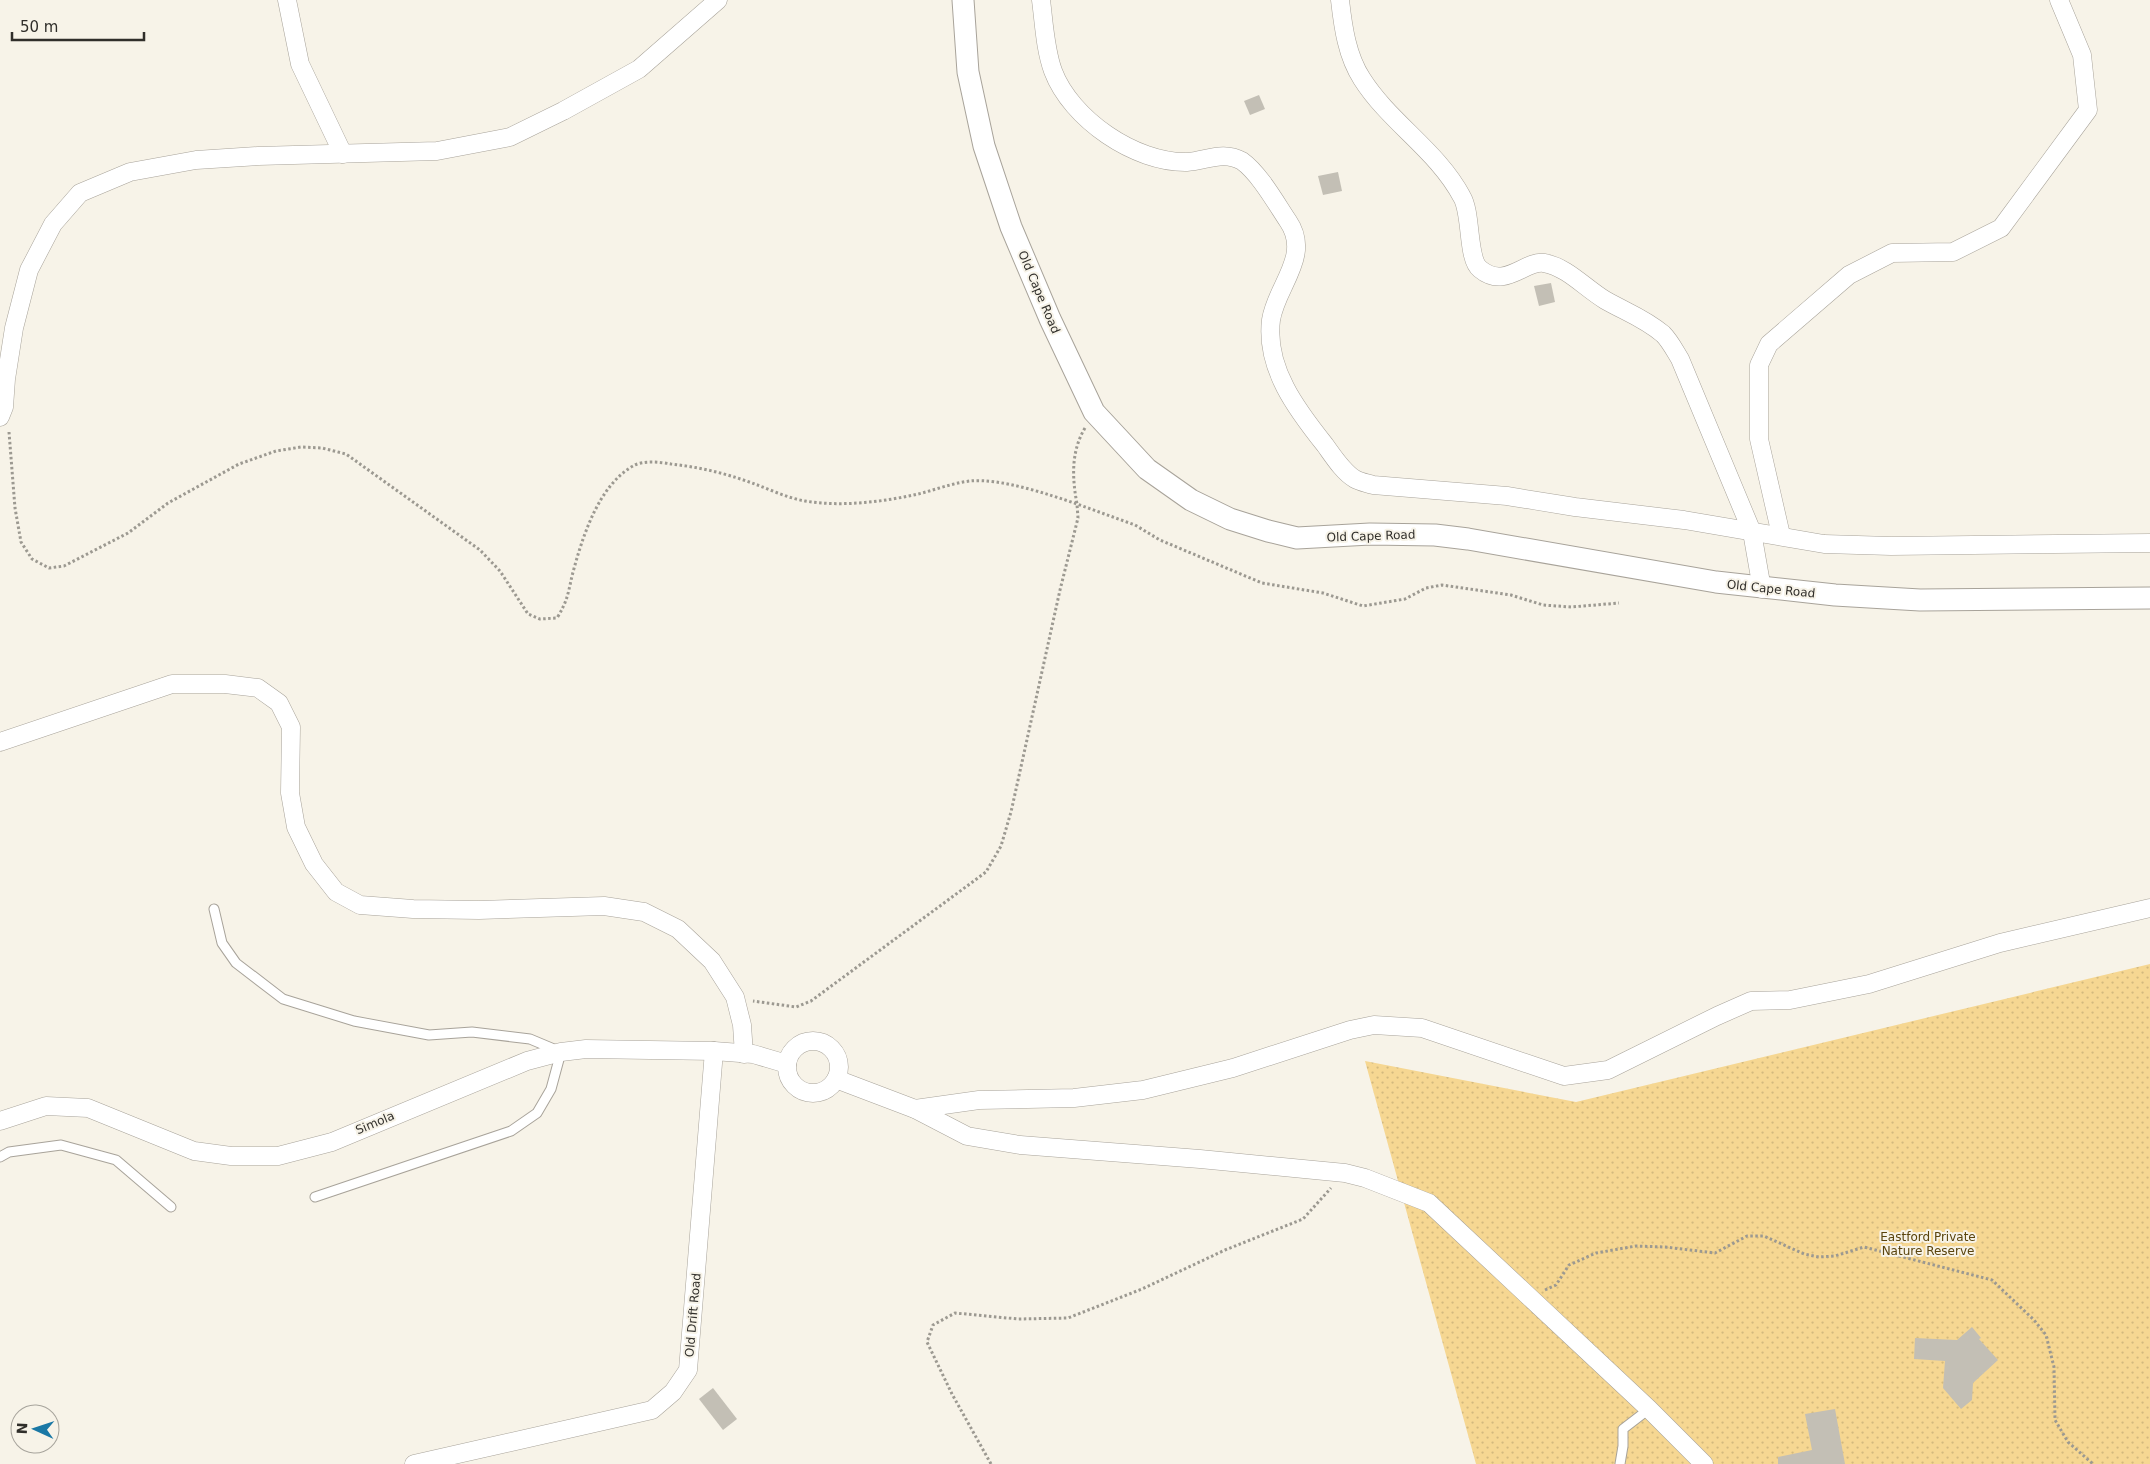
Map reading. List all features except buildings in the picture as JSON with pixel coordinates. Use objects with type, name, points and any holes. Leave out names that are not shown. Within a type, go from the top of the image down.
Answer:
[{"type":"street","points":[[287,0],[300,64],[343,154]]},
{"type":"street","points":[[2,412],[14,328],[29,270],[53,224],[80,192],[130,172],[196,160],[438,151],[510,137],[563,111],[639,69],[718,0]]},
{"type":"street","name":"Old Cape Road","points":[[964,0],[968,72],[984,146],[1011,227],[1039,294],[1094,412],[1147,469],[1191,500],[1230,519],[1268,532],[1297,538],[1370,534],[1435,535],[1762,589],[1920,600],[2150,598]]},
{"type":"street","points":[[1041,0],[1053,71],[1069,99],[1089,120],[1132,150],[1163,159],[1187,162],[1229,156],[1242,162],[1257,176],[1290,224],[1296,241],[1296,254],[1292,270],[1278,295],[1271,320],[1271,342],[1278,372],[1294,406],[1339,464],[1355,479],[1373,485],[1507,496],[1575,507],[1684,520],[1781,535],[1824,544],[1891,546],[2150,543]]},
{"type":"street","points":[[1340,0],[1349,53],[1361,79],[1379,102],[1427,149],[1463,199],[1473,253],[1479,268],[1492,276],[1509,275],[1541,262],[1556,266],[1605,300],[1644,319],[1665,336],[1680,359],[1752,532],[1762,589]]},
{"type":"street","points":[[1781,535],[1759,439],[1759,366],[1768,344],[1849,275],[1892,253],[1954,252],[2001,228],[2088,110],[2082,55],[2059,0]]},
{"type":"street","points":[[0,742],[172,684],[225,684],[258,688],[279,703],[291,727],[290,794],[296,827],[314,864],[336,892],[360,905],[412,909],[479,910],[604,906],[644,912],[678,929],[712,961],[736,997],[749,1054]]},
{"type":"street","points":[[915,1109],[979,1100],[1074,1098],[1143,1090],[1233,1068],[1350,1030],[1374,1025],[1422,1028],[1564,1076],[1608,1070],[1716,1016],[1751,1001],[1790,1000],[1869,984],[2000,943],[2150,908]]},
{"type":"street","points":[[816,1041],[826,1044],[834,1050],[838,1060],[839,1070],[836,1079],[830,1088],[820,1092],[801,1090],[793,1083],[788,1074],[787,1064],[790,1054],[797,1046],[806,1042],[816,1041]]},
{"type":"street","name":"Simola","points":[[0,1121],[46,1106],[88,1108],[194,1151],[231,1156],[278,1156],[332,1142],[527,1061],[561,1052],[601,1048],[714,1051],[749,1054],[787,1064]]},
{"type":"street","name":"Old Drift Road","points":[[414,1464],[652,1410],[674,1392],[688,1370],[714,1051]]},
{"type":"street","points":[[836,1079],[915,1109],[967,1136],[1020,1145],[1345,1173],[1365,1178],[1429,1203],[1649,1409],[1704,1464]]},
{"type":"lane","points":[[214,909],[222,943],[236,963],[283,999],[354,1022],[429,1036],[472,1032],[530,1038],[561,1052],[551,1089],[538,1113],[512,1131],[315,1197]]},
{"type":"lane","points":[[0,1157],[10,1152],[61,1145],[116,1160],[171,1207]]},
{"type":"lane","points":[[1620,1464],[1624,1446],[1623,1429],[1649,1409]]},
{"type":"path","points":[[2,412],[10,440],[15,508],[21,542],[32,558],[49,568],[64,566],[128,533],[168,503],[239,464],[276,451],[300,447],[322,448],[346,454],[480,550],[500,570],[528,614],[540,619],[557,618],[567,602],[572,575],[585,536],[600,502],[616,479],[635,465],[657,462],[698,467],[741,479],[804,501],[835,504],[874,502],[972,481],[1015,487],[1048,494],[1135,524],[1160,540],[1262,583],[1323,592],[1363,606],[1405,598],[1426,588],[1442,585],[1511,595],[1542,605],[1571,606],[1619,603]]},
{"type":"path","points":[[736,997],[796,1007],[811,1001],[986,872],[1001,846],[1011,812],[1060,590],[1078,518],[1072,477],[1078,439],[1094,412]]},
{"type":"path","points":[[991,1464],[952,1394],[927,1342],[933,1325],[955,1313],[1018,1320],[1068,1318],[1142,1289],[1225,1250],[1303,1220],[1345,1173]]},
{"type":"path","points":[[1532,1298],[1556,1285],[1569,1265],[1596,1253],[1636,1246],[1665,1247],[1715,1253],[1746,1236],[1764,1236],[1804,1254],[1819,1257],[1834,1256],[1864,1247],[1992,1280],[2034,1320],[2046,1335],[2054,1367],[2055,1420],[2068,1442],[2093,1464]]},
{"type":"green space","name":"Eastford Private Nature Reserve","points":[[2150,964],[2150,1464],[1476,1464],[1365,1061],[1576,1102]]}]
